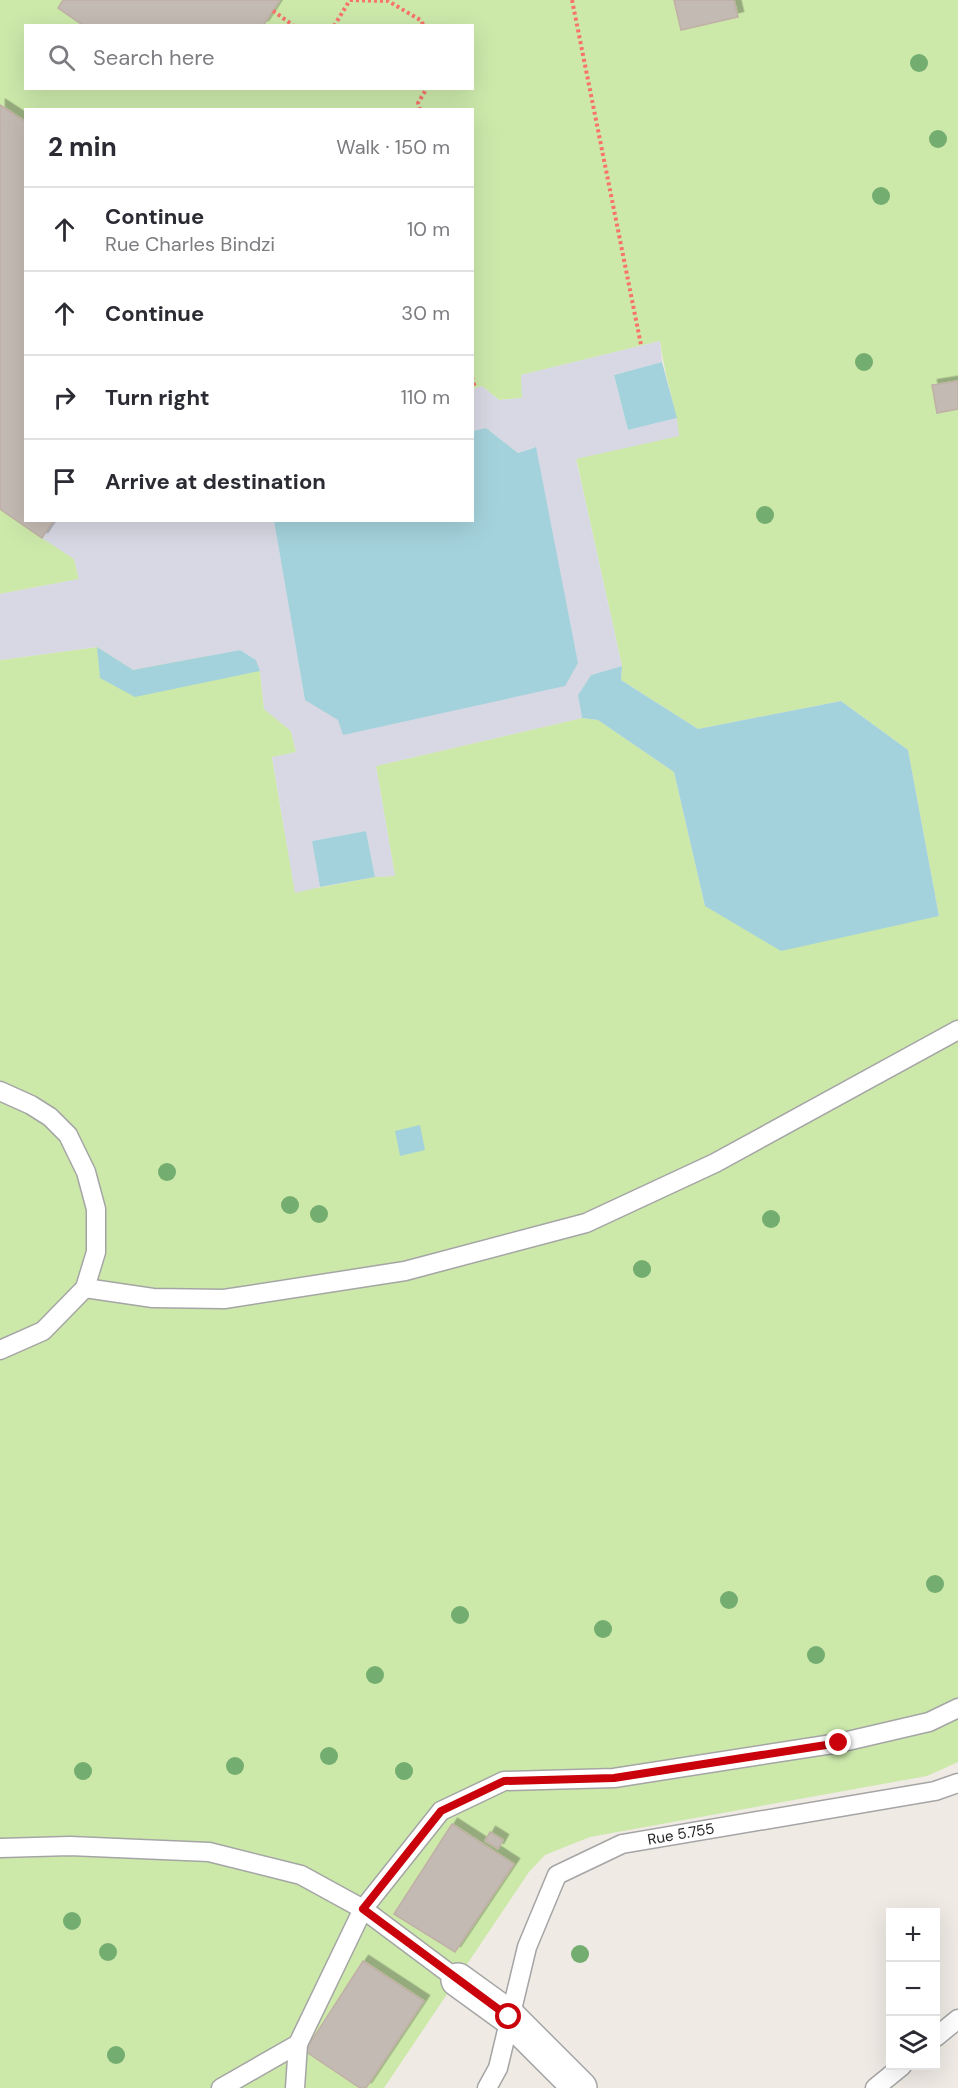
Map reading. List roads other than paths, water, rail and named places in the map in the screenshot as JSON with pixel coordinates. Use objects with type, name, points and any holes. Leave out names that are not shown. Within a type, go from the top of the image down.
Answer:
[{"type":"street","points":[[458,1980],[509,2017],[580,2088]]},
{"type":"lane","points":[[85,1288],[153,1298],[224,1299],[405,1271],[586,1223],[715,1163],[958,1030]]},
{"type":"lane","points":[[0,1091],[31,1105],[50,1117],[68,1135],[86,1172],[96,1209],[96,1252],[85,1288],[43,1331],[0,1350]]},
{"type":"lane","points":[[295,2088],[298,2044],[363,1909],[441,1811],[504,1781],[614,1778],[839,1743],[929,1722],[958,1708]]},
{"type":"lane","name":"Rue 5.755","points":[[487,2088],[498,2068],[527,1947],[556,1875],[622,1844],[935,1791],[958,1783]]},
{"type":"lane","points":[[0,1848],[70,1846],[209,1852],[301,1875],[363,1909],[458,1980]]},
{"type":"lane","points":[[940,2034],[958,2019]]},
{"type":"lane","points":[[222,2088],[298,2044]]},
{"type":"lane","points":[[875,2088],[897,2070]]},
{"type":"water","points":[[662,362],[677,418],[628,430],[614,375]]},
{"type":"water","points":[[486,428],[518,453],[536,447],[578,663],[565,686],[343,735],[338,720],[305,700],[274,522],[474,522],[474,431]]},
{"type":"water","points":[[97,647],[133,670],[240,650],[256,660],[260,671],[135,697],[100,678]]},
{"type":"water","points":[[622,666],[621,680],[698,729],[841,701],[908,750],[939,916],[781,951],[705,906],[674,772],[598,720],[582,718],[578,695],[591,675]]},
{"type":"water","points":[[366,831],[375,877],[320,887],[312,841]]},
{"type":"water","points":[[420,1125],[425,1150],[400,1156],[395,1131]]}]
